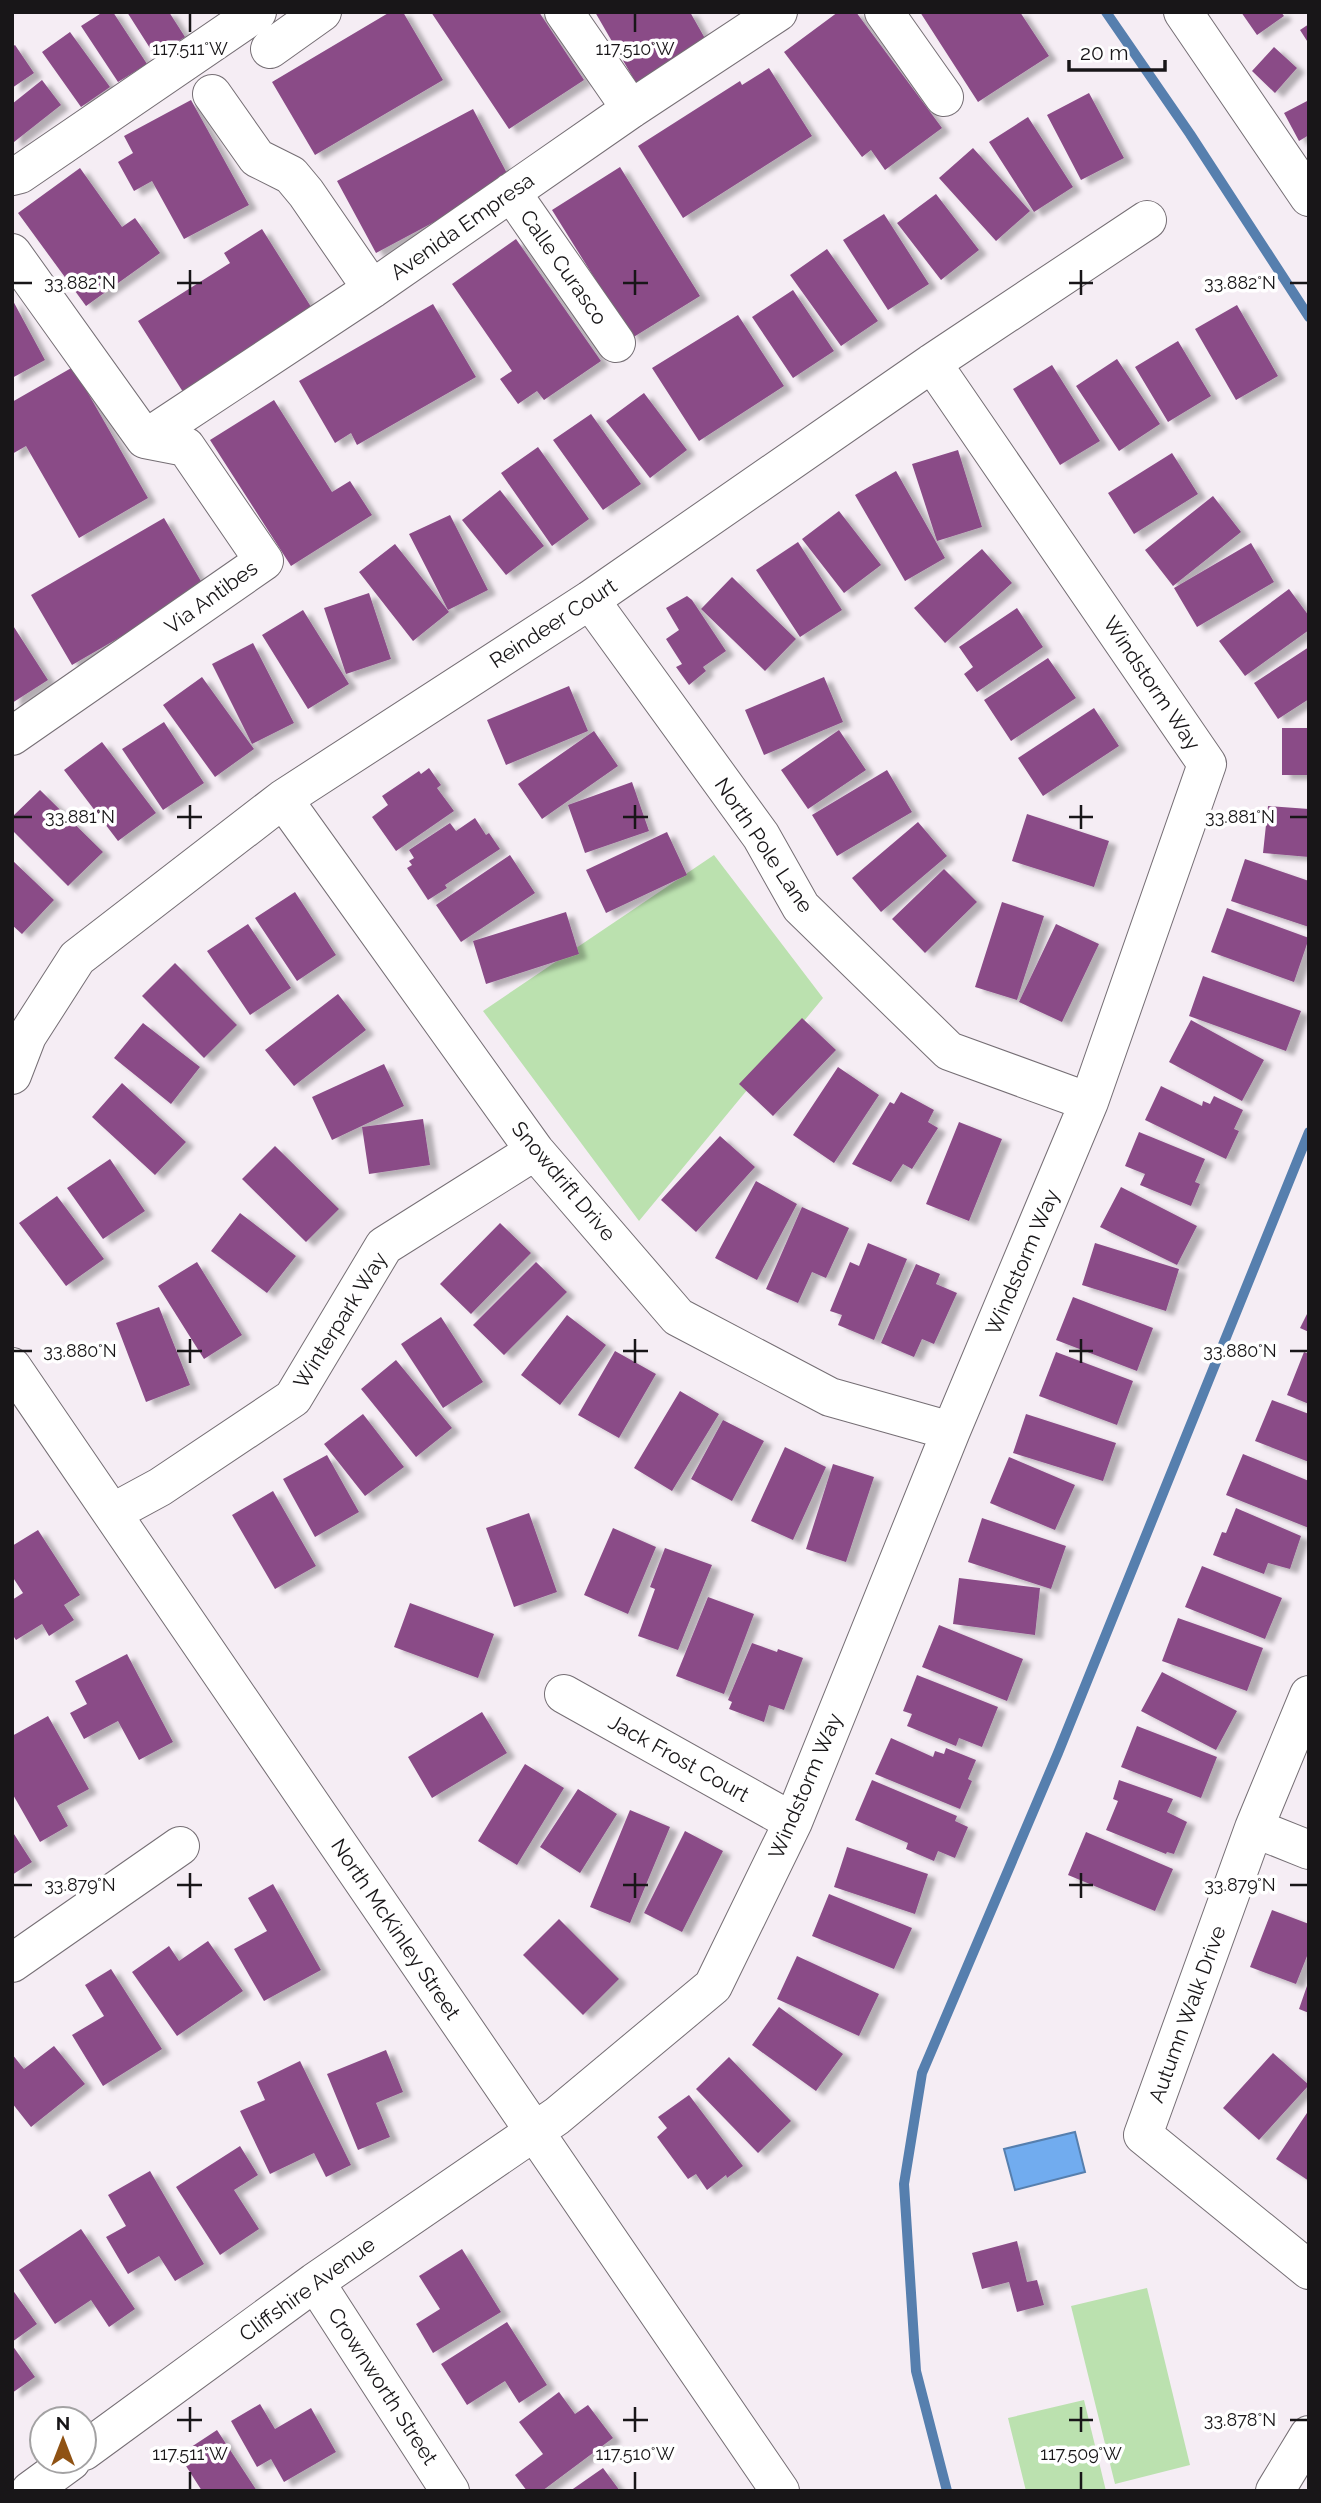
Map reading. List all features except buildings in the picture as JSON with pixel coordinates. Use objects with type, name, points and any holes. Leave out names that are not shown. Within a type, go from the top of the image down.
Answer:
[{"type":"street","points":[[12,176],[20,174],[257,12]]},
{"type":"street","points":[[270,49],[322,12]]},
{"type":"street","points":[[564,12],[631,109]]},
{"type":"street","name":"Avenida Empresa","points":[[145,439],[372,289],[631,109],[778,12]]},
{"type":"street","points":[[884,12],[944,97]]},
{"type":"street","points":[[1183,12],[1309,197]]},
{"type":"street","points":[[212,94],[257,158],[291,175],[306,193],[372,289]]},
{"type":"street","name":"Calle Curasco","points":[[511,192],[616,343]]},
{"type":"street","name":"Reindeer Court","points":[[12,1075],[27,1037],[78,958],[283,799],[590,600],[933,363],[1147,220]]},
{"type":"street","points":[[12,253],[145,439]]},
{"type":"street","name":"Windstorm Way","points":[[534,2130],[557,2116],[713,1986],[793,1822],[951,1431],[1089,1102],[1207,764],[933,363]]},
{"type":"street","name":"Via Antibes","points":[[12,736],[264,561],[186,447],[145,439]]},
{"type":"street","name":"North Pole Lane","points":[[590,600],[761,836],[802,907],[949,1051],[1089,1102]]},
{"type":"street","name":"Snowdrift Drive","points":[[283,799],[535,1151],[678,1317],[830,1397],[951,1431]]},
{"type":"street","name":"Winterpark Way","points":[[112,1513],[160,1487],[293,1398],[384,1246],[535,1151]]},
{"type":"street","name":"North McKinley Street","points":[[12,1367],[780,2491]]},
{"type":"street","name":"Jack Frost Court","points":[[564,1693],[793,1822]]},
{"type":"street","name":"Autumn Walk Drive","points":[[1309,1695],[1254,1828],[1143,2135],[1309,2270]]},
{"type":"street","points":[[1254,1828],[1309,1850]]},
{"type":"street","points":[[12,1963],[180,1846]]},
{"type":"street","name":"Cliffshire Avenue","points":[[98,2441],[315,2282],[534,2130]]},
{"type":"street","name":"Crownworth Street","points":[[315,2282],[450,2491]]},
{"type":"street","points":[[1275,2491],[1309,2435]]},
{"type":"street","points":[[30,2491],[52,2475]]},
{"type":"green space","points":[[714,855],[823,998],[639,1221],[483,1011]]},
{"type":"green space","points":[[1147,2288],[1190,2465],[1115,2484],[1071,2306]]},
{"type":"green space","points":[[1084,2400],[1106,2491],[1026,2491],[1008,2418]]},
{"type":"water","points":[[1075,2132],[1085,2172],[1015,2190],[1004,2149]]},
{"type":"waterway","points":[[1106,12],[1190,134],[1309,317]]},
{"type":"waterway","points":[[947,2491],[916,2371],[904,2184],[922,2073],[1058,1753],[1309,1132]]}]
